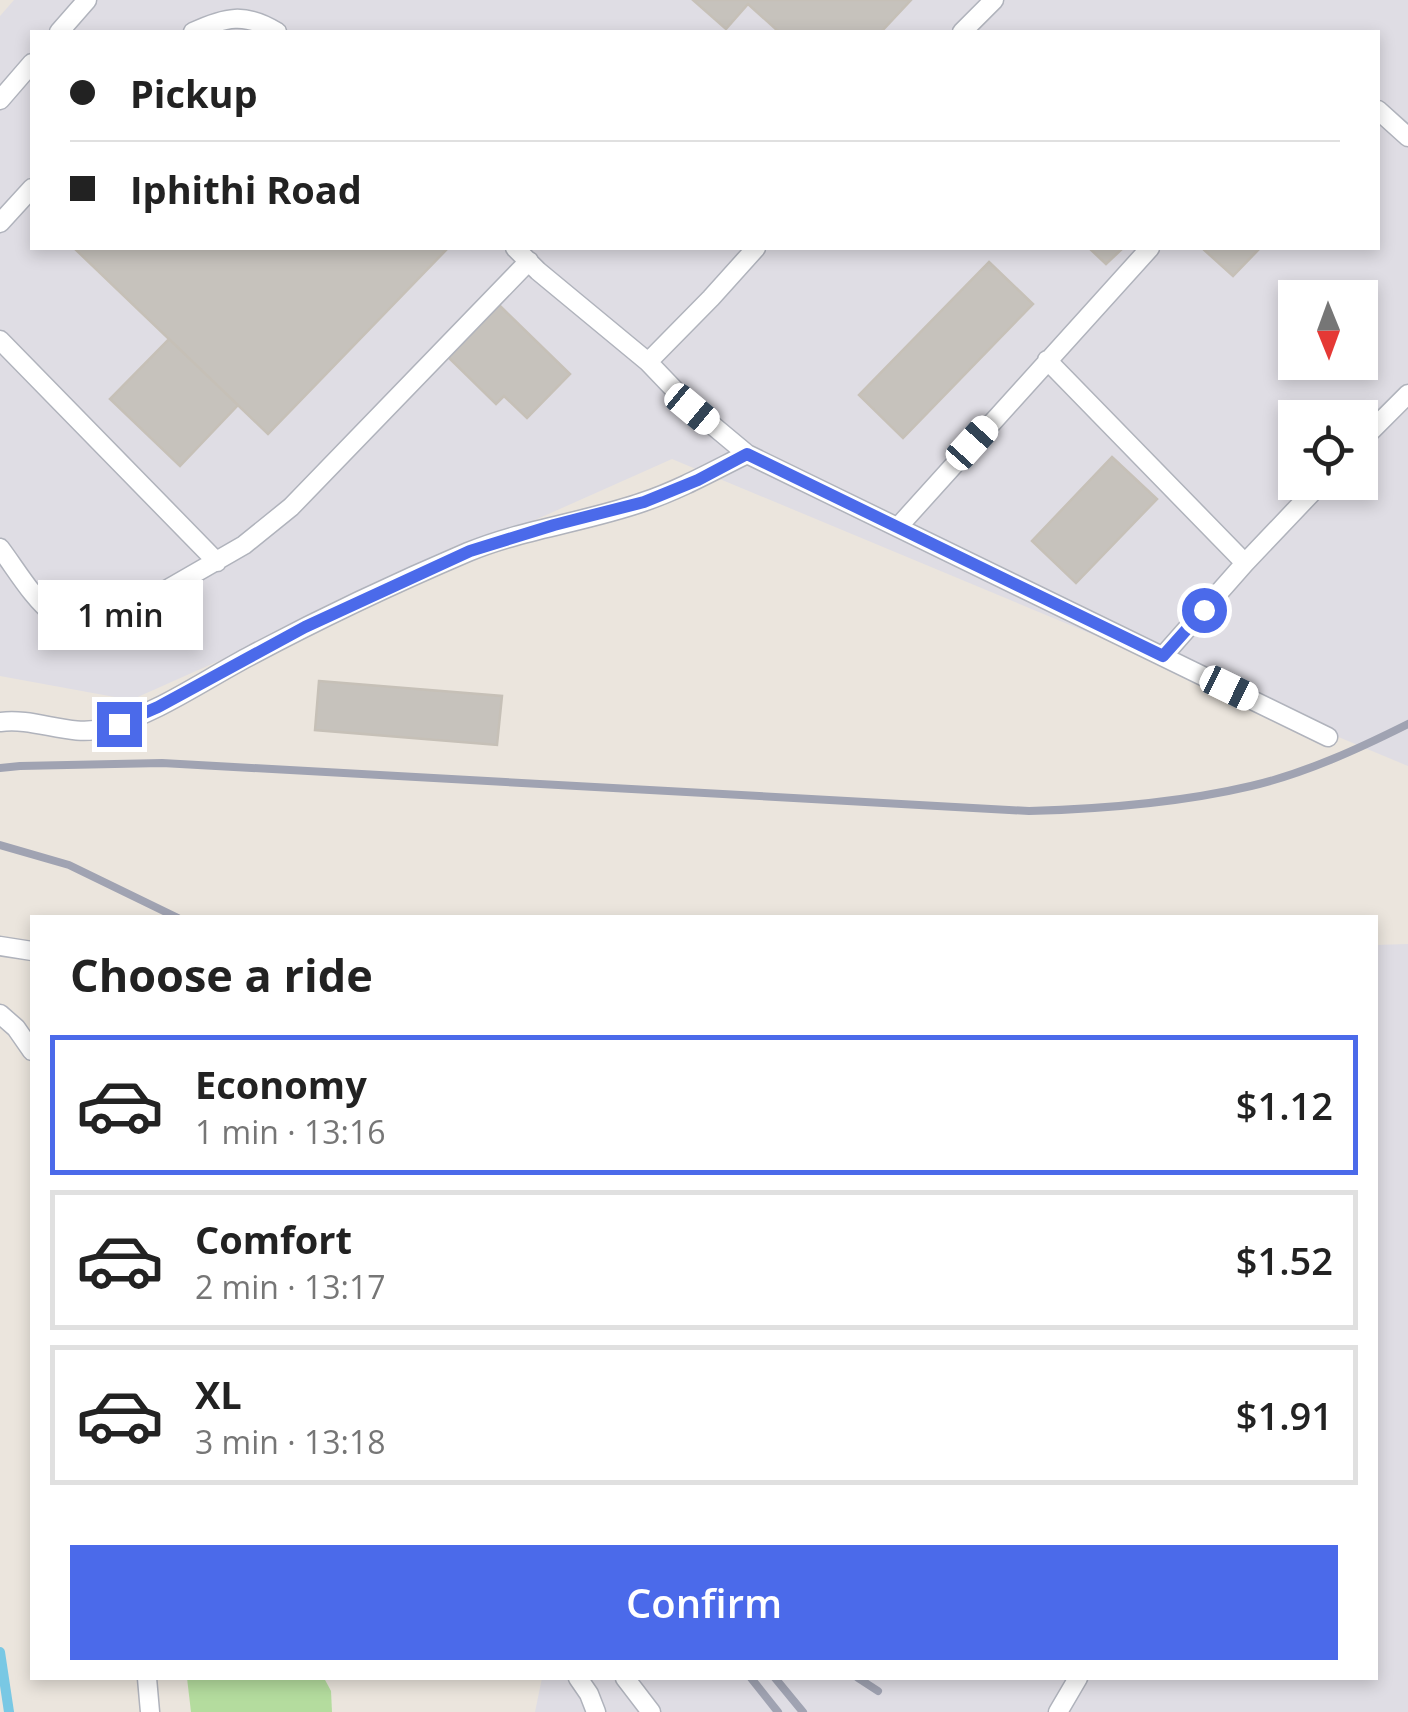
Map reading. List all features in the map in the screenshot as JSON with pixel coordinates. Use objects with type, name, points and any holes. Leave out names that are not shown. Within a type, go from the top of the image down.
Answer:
[{"type":"lane","points":[[61,30],[87,0]]},
{"type":"lane","points":[[964,30],[994,0]]},
{"type":"lane","points":[[197,30],[220,20],[243,18],[274,30]]},
{"type":"lane","points":[[0,100],[30,65]]},
{"type":"lane","points":[[1380,112],[1408,137]]},
{"type":"lane","points":[[0,223],[30,190]]},
{"type":"lane","points":[[648,362],[754,250]]},
{"type":"lane","points":[[898,527],[1148,250]]},
{"type":"lane","points":[[0,548],[57,618],[87,629],[112,621],[217,562],[291,506],[522,254],[747,454],[1328,736]]},
{"type":"lane","points":[[0,340],[217,562]]},
{"type":"lane","points":[[1047,360],[1245,563]]},
{"type":"lane","points":[[1378,424],[1408,394]]},
{"type":"lane","points":[[0,722],[28,721],[80,732],[119,724],[305,627],[470,551],[644,502],[747,454]]},
{"type":"lane","points":[[1163,656],[1305,500]]},
{"type":"lane","points":[[0,946],[30,951]]},
{"type":"lane","points":[[0,1014],[30,1048]]},
{"type":"lane","points":[[16,1028],[30,1017]]},
{"type":"lane","points":[[147,1680],[150,1712]]},
{"type":"lane","points":[[580,1680],[596,1712]]},
{"type":"lane","points":[[627,1680],[651,1712]]},
{"type":"lane","points":[[1058,1712],[1077,1680]]},
{"type":"shaded area","points":[[14,0],[1408,0],[1408,766],[672,459],[131,700],[0,676],[0,16]]},
{"type":"shaded area","points":[[1408,944],[1408,1712],[535,1712],[542,1680],[1378,1680],[1378,945]]},
{"type":"green space","points":[[187,1680],[325,1680],[331,1691],[332,1712],[191,1712]]},
{"type":"building","points":[[693,0],[911,0],[883,30],[777,30],[748,4],[726,29]]},
{"type":"building","points":[[76,250],[446,250],[268,434]]},
{"type":"building","points":[[1091,250],[1121,250],[1106,264]]},
{"type":"building","points":[[1204,250],[1258,250],[1233,276]]},
{"type":"building","points":[[989,262],[1033,304],[903,438],[859,395]]},
{"type":"building","points":[[498,304],[570,374],[527,418],[504,396],[496,404],[447,356]]},
{"type":"building","points":[[169,339],[238,405],[180,466],[110,399]]},
{"type":"building","points":[[1112,457],[1157,499],[1076,583],[1032,541]]},
{"type":"building","points":[[319,681],[502,696],[497,745],[315,730]]},
{"type":"waterway","points":[[0,1652],[9,1712]]},
{"type":"railway","points":[[0,768],[162,763],[1029,811],[1140,804],[1251,786],[1331,760],[1408,724]]},
{"type":"railway","points":[[0,845],[69,865],[172,915]]},
{"type":"railway","points":[[753,1680],[778,1712]]},
{"type":"railway","points":[[777,1680],[803,1712]]},
{"type":"railway","points":[[861,1680],[878,1691]]},
{"type":"route","points":[[119,724],[305,627],[470,551],[644,502],[747,454],[1163,656],[1204,610]]}]
